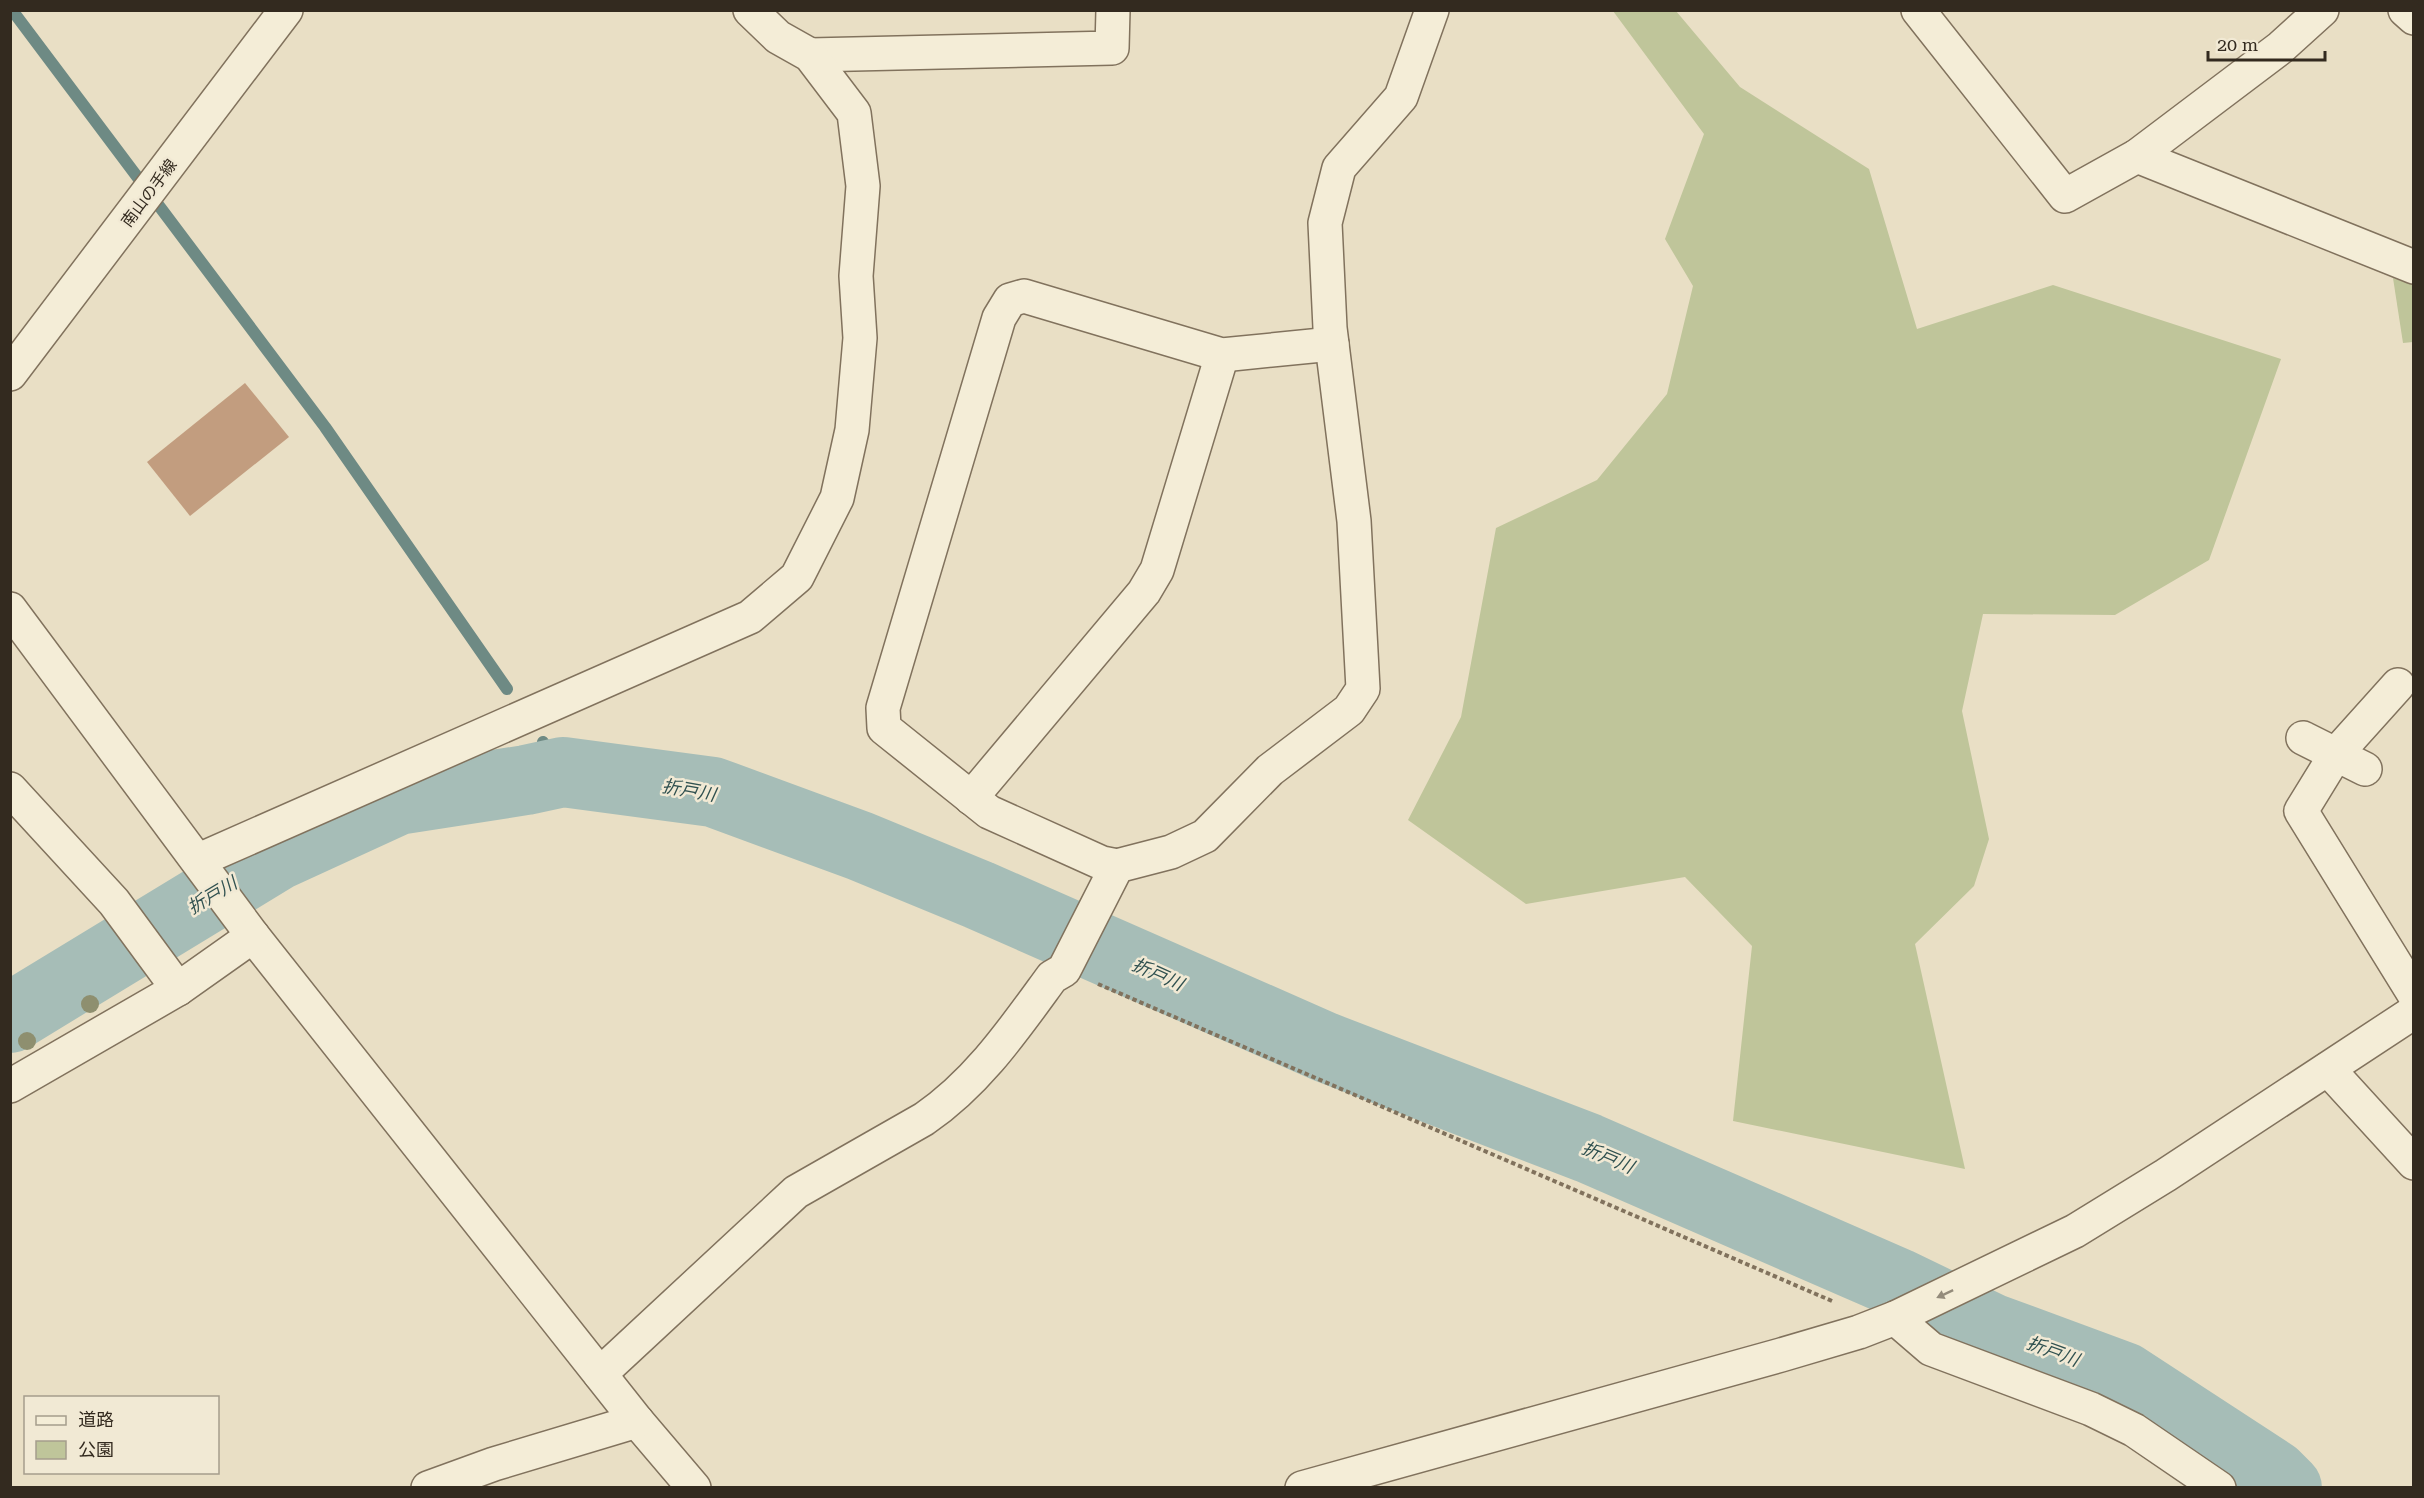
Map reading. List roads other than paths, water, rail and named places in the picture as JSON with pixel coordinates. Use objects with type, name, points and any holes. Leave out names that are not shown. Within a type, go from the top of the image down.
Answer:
[{"type":"street","name":"南山の手線","points":[[10,374],[286,10]]},
{"type":"street","points":[[200,861],[750,617],[797,577],[837,498],[852,430],[860,338],[856,276],[863,186],[854,113],[810,55],[778,37],[750,10]]},
{"type":"street","points":[[810,55],[1112,48],[1113,10]]},
{"type":"street","points":[[1332,344],[1222,355],[1024,296],[1010,300],[999,318],[883,708],[884,728],[989,812],[1026,831],[1102,863],[1117,866],[1170,852],[1204,836],[1270,770],[1349,710],[1363,689],[1354,521],[1332,344],[1325,223],[1339,168],[1401,97],[1432,10]]},
{"type":"street","points":[[1918,10],[2065,196],[2137,156],[2280,48],[2322,10]]},
{"type":"street","points":[[2405,10],[2414,18]]},
{"type":"street","points":[[2137,156],[2414,267]]},
{"type":"street","points":[[971,798],[1144,592],[1157,570],[1222,355]]},
{"type":"street","points":[[10,609],[200,861],[252,934],[600,1374],[694,1488]]},
{"type":"street","points":[[2398,685],[2336,754],[2301,811],[2414,994]]},
{"type":"street","points":[[2303,738],[2365,770]]},
{"type":"street","points":[[10,789],[114,902],[178,989]]},
{"type":"street","points":[[600,1374],[796,1192],[943,1106],[995,1054],[1052,976],[1064,970],[1117,866]]},
{"type":"street","points":[[10,1086],[178,989],[252,934]]},
{"type":"street","points":[[1302,1488],[1859,1332],[1906,1313],[2075,1231],[2166,1175],[2414,1012]]},
{"type":"street","points":[[2328,1069],[2414,1163]]},
{"type":"street","points":[[1906,1313],[1931,1349],[2091,1409],[2134,1430],[2219,1488]]},
{"type":"street","points":[[428,1488],[494,1464],[637,1420]]},
{"type":"waterway","points":[[12,10],[325,427],[507,689]]},
{"type":"waterway","points":[[543,742],[563,772]]},
{"type":"waterway","name":"折戸川","points":[[10,1018],[276,856],[398,800],[563,772],[713,792],[860,846],[979,895],[1325,1047],[1588,1148],[1898,1283],[1991,1328],[2124,1377],[2274,1475],[2287,1488]]}]
